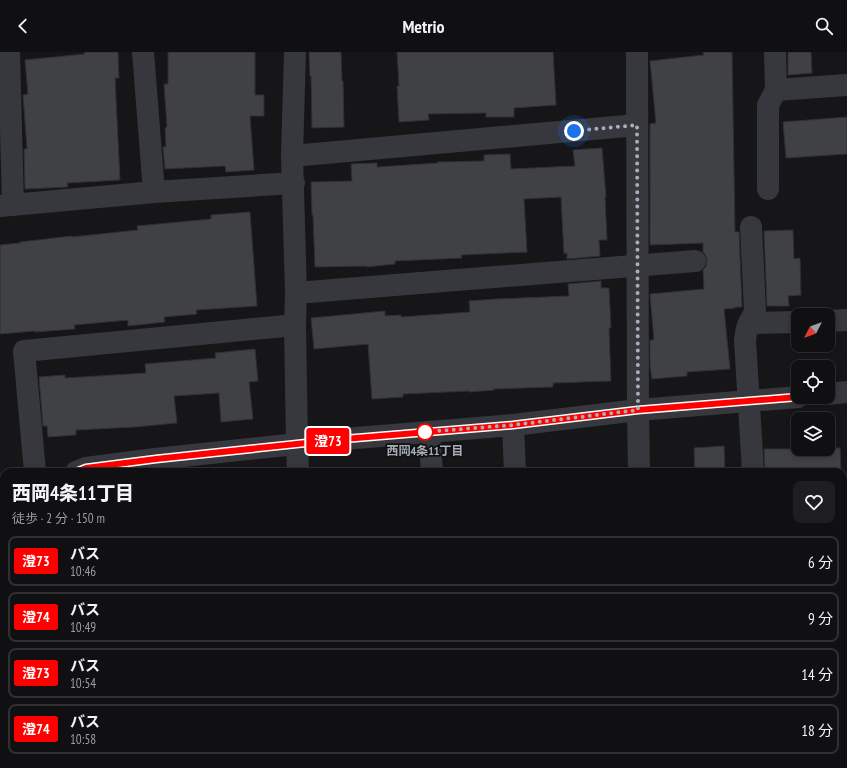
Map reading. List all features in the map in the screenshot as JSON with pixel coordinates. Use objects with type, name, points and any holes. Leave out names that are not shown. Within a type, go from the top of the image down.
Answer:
[{"type":"street","points":[[9,52],[6,205],[154,192],[294,183]]},
{"type":"street","points":[[143,52],[154,192]]},
{"type":"street","points":[[295,52],[292,156],[294,183],[298,468]]},
{"type":"street","points":[[637,52],[639,468]]},
{"type":"street","points":[[768,189],[768,105],[776,90],[774,52]]},
{"type":"street","points":[[776,90],[847,85]]},
{"type":"street","points":[[292,156],[637,125]]},
{"type":"street","points":[[751,227],[755,311],[746,331],[746,340],[753,468]]},
{"type":"street","points":[[296,293],[695,261]]},
{"type":"street","points":[[835,321],[847,320]]},
{"type":"street","points":[[749,323],[791,322]]},
{"type":"street","points":[[35,468],[24,351],[295,325]]},
{"type":"street","points":[[835,393],[847,392]]},
{"type":"street","points":[[86,468],[156,465],[297,444],[344,439],[513,425],[638,410],[791,398]]},
{"type":"street","points":[[513,425],[515,468]]},
{"type":"street","points":[[429,432],[432,468]]},
{"type":"building","points":[[84,52],[118,52],[119,78],[115,78],[120,180],[67,183],[68,187],[25,189],[24,149],[27,149],[23,95],[28,94],[25,60],[85,54]]},
{"type":"building","points":[[168,52],[255,52],[255,95],[264,95],[264,116],[250,116],[254,170],[226,172],[225,166],[165,169],[163,147],[166,147],[165,128],[167,127],[164,84],[168,84]]},
{"type":"building","points":[[309,52],[341,52],[344,127],[312,128]]},
{"type":"building","points":[[397,52],[553,52],[556,105],[514,108],[514,117],[486,117],[486,113],[428,114],[429,120],[399,122]]},
{"type":"building","points":[[703,52],[732,52],[735,232],[739,232],[742,307],[724,309],[730,369],[687,372],[687,376],[652,379],[650,366],[650,340],[654,340],[650,294],[704,289],[703,270],[706,266],[707,260],[703,252],[703,243],[650,245],[650,124],[656,123],[650,61],[704,55]]},
{"type":"building","points":[[788,52],[811,52],[812,73],[788,75]]},
{"type":"building","points":[[847,117],[847,154],[786,158],[783,122]]},
{"type":"building","points":[[602,148],[606,197],[607,240],[599,240],[600,256],[567,259],[567,253],[564,254],[561,197],[524,199],[527,252],[461,255],[462,258],[395,261],[395,264],[367,267],[315,267],[311,182],[352,181],[351,164],[377,163],[377,167],[438,162],[484,161],[484,155],[510,154],[511,169],[575,166],[573,150]]},
{"type":"building","points":[[250,212],[257,306],[196,310],[197,314],[164,317],[165,322],[128,326],[128,320],[74,325],[75,329],[0,334],[0,245],[138,230],[137,226],[211,219],[211,215]]},
{"type":"building","points":[[793,230],[794,259],[800,258],[801,295],[788,296],[789,306],[767,306],[764,231]]},
{"type":"building","points":[[601,281],[601,288],[609,288],[611,381],[553,383],[553,387],[403,394],[403,397],[372,399],[368,344],[314,349],[311,318],[385,311],[385,316],[401,315],[401,317],[470,312],[469,301],[569,296],[568,284]]},
{"type":"building","points":[[255,349],[258,381],[249,382],[253,419],[221,422],[219,393],[174,396],[177,423],[76,430],[76,435],[48,437],[47,426],[43,426],[39,377],[65,375],[65,378],[146,373],[145,364],[216,358],[215,353]]},
{"type":"building","points":[[724,446],[725,468],[695,468],[694,448]]},
{"type":"building","points":[[835,448],[840,448],[841,468],[765,468],[764,449],[791,449],[791,456],[835,456]]},
{"type":"bus line","name":"澄73","points":[[86,468],[344,439],[513,425],[638,410],[791,398]]},
{"type":"place","name":"西岡4条11丁目","points":[[425,432]]},
{"type":"route","points":[[425,432],[513,425],[638,410],[637,125],[574,131]]}]
